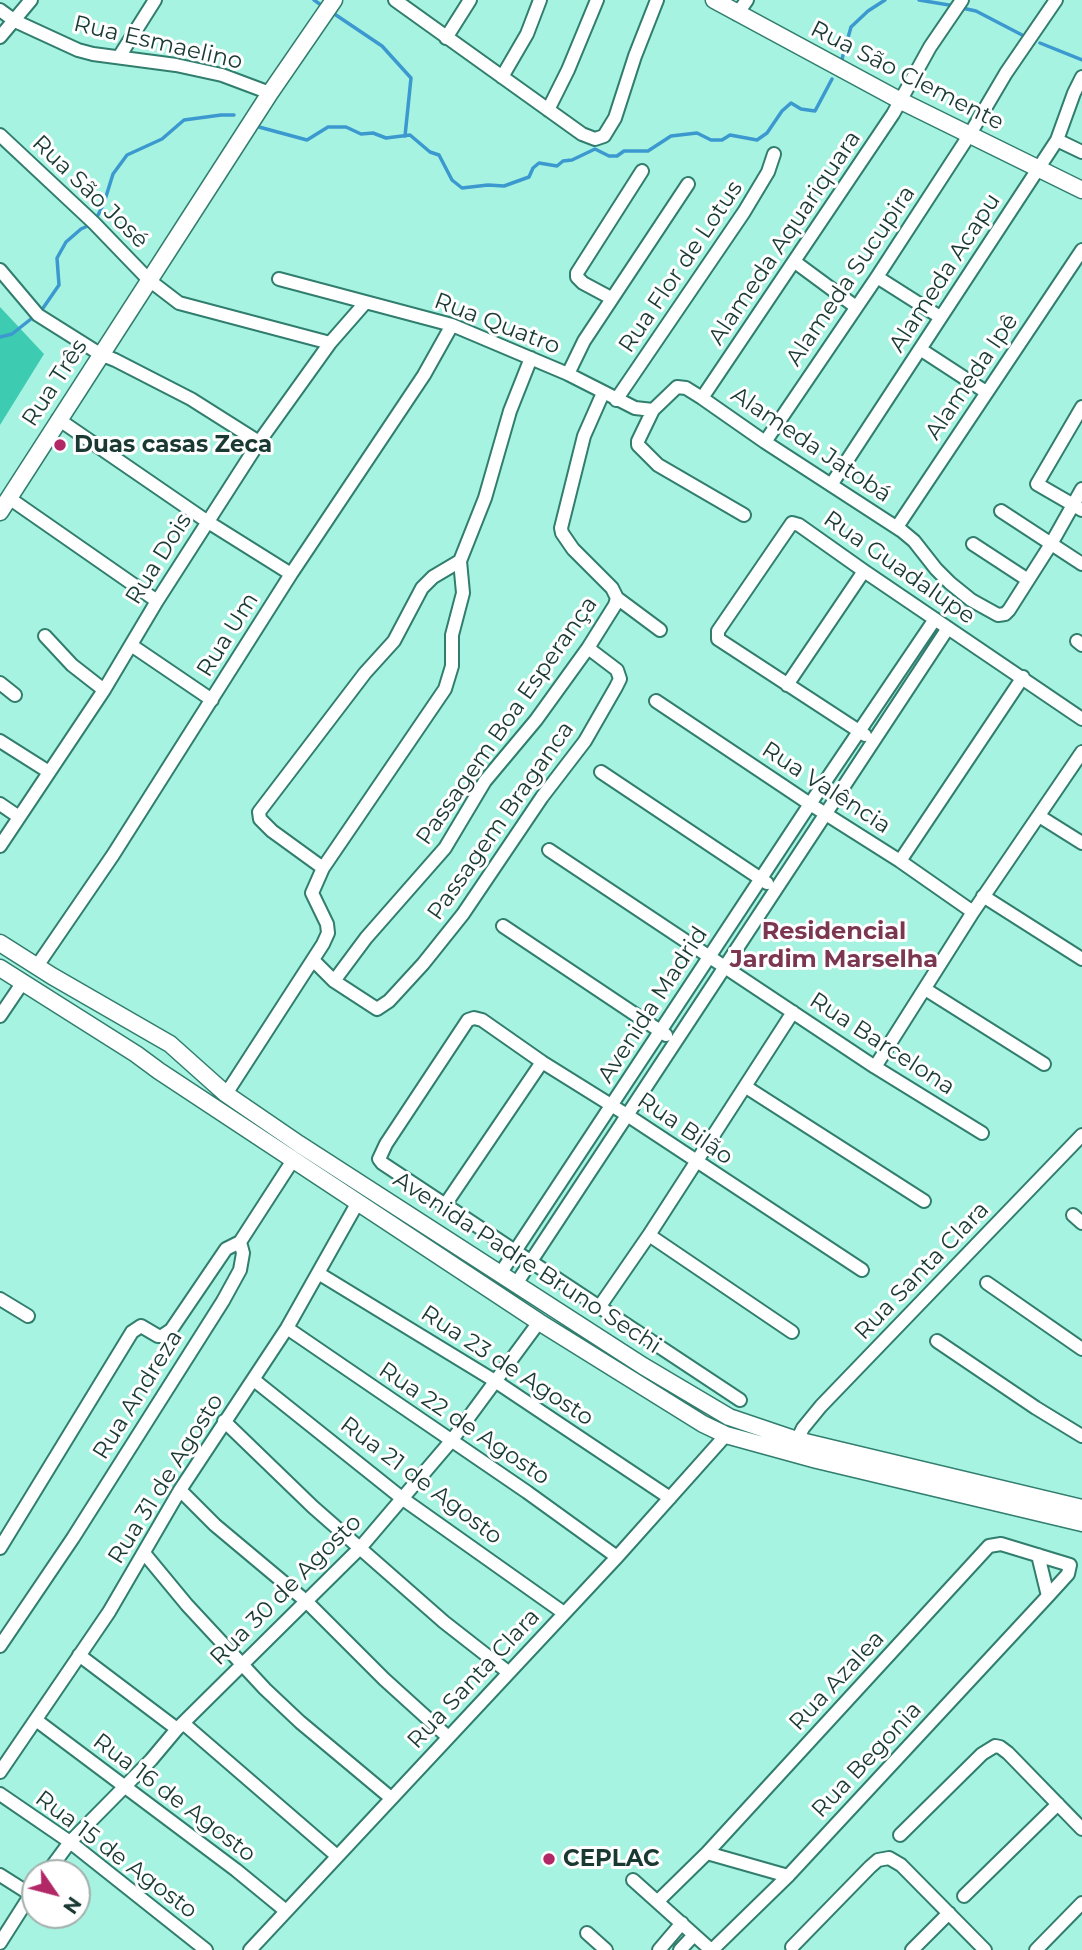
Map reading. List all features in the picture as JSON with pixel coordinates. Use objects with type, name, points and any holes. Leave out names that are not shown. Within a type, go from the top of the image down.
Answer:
[{"type":"main road","name":"Rua São Clemente","points":[[713,0],[742,7],[901,101],[1082,190]]},
{"type":"main road","name":"Rua Três","points":[[5,505],[100,354],[330,6]]},
{"type":"main road","name":"Avenida Padre Bruno Sechi","points":[[0,943],[156,1036],[178,1051],[226,1094],[500,1274],[724,1415],[797,1440],[1082,1508]]},
{"type":"main road","name":"Avenida Padre Bruno Sechi","points":[[0,968],[136,1054],[539,1322],[690,1417],[726,1435],[817,1460],[1082,1524]]},
{"type":"main road","points":[[136,1054],[152,1051],[156,1036]]},
{"type":"main road","points":[[159,1071],[160,1061],[166,1054],[178,1051]]},
{"type":"street","points":[[0,37],[31,0]]},
{"type":"street","points":[[119,57],[155,0]]},
{"type":"street","points":[[395,0],[589,138],[600,138],[615,118],[657,0]]},
{"type":"street","points":[[446,38],[470,0]]},
{"type":"street","points":[[502,77],[527,34],[540,0]]},
{"type":"street","points":[[548,110],[597,0]]},
{"type":"street","name":"Alameda Aquariquara","points":[[702,398],[901,101],[929,47],[962,0]]},
{"type":"street","name":"Alameda Sucupira","points":[[765,442],[877,277],[970,134],[1006,72],[1056,0]]},
{"type":"street","name":"Rua Esmaelino","points":[[0,10],[15,21],[78,50],[222,75],[270,93]]},
{"type":"street","name":"Alameda Acapu","points":[[831,485],[1057,140],[1082,77]]},
{"type":"street","name":"Rua São José","points":[[0,135],[94,223],[149,280],[179,303],[330,343]]},
{"type":"street","points":[[1057,140],[1082,152]]},
{"type":"street","name":"Rua Flor de Lotus","points":[[617,401],[744,212],[768,172],[774,154]]},
{"type":"street","points":[[611,298],[583,283],[577,272],[642,171]]},
{"type":"street","points":[[568,374],[584,341],[611,298],[688,184]]},
{"type":"street","name":"Alameda Ipê","points":[[897,527],[1082,250]]},
{"type":"street","points":[[795,262],[856,307]]},
{"type":"street","points":[[0,270],[38,315],[100,354],[191,399],[259,442]]},
{"type":"street","points":[[877,277],[940,317]]},
{"type":"street","name":"Rua Quatro","points":[[279,279],[452,325],[568,374],[617,401],[635,408],[653,410]]},
{"type":"street","name":"Rua Dois","points":[[0,846],[104,690],[157,601],[259,442],[330,343],[365,303]]},
{"type":"street","name":"Rua Um","points":[[37,966],[113,855],[291,574],[424,375],[452,325]]},
{"type":"street","points":[[920,349],[986,392]]},
{"type":"street","points":[[226,1094],[328,933],[327,924],[312,893],[323,868],[445,689],[452,666],[452,635],[463,593],[460,561],[485,498],[510,411],[531,358]]},
{"type":"street","points":[[702,398],[687,388],[677,387],[653,410],[638,445],[646,455],[691,485],[744,514]]},
{"type":"street","name":"Passagem Boa Esperança","points":[[334,981],[366,938],[445,848],[485,781],[536,720],[615,605],[617,598],[612,589],[573,549],[561,528],[584,436],[603,393]]},
{"type":"street","name":"Alameda Jatobá","points":[[702,398],[897,527],[914,541],[950,583],[971,600],[998,615],[1005,614],[1028,580]]},
{"type":"street","points":[[1078,507],[1037,484],[1082,407]]},
{"type":"street","points":[[58,419],[208,522],[291,574]]},
{"type":"street","points":[[973,544],[1028,580],[1078,507],[1082,488]]},
{"type":"street","points":[[5,505],[157,601]]},
{"type":"street","points":[[1001,511],[1082,564]]},
{"type":"street","name":"Rua Guadalupe","points":[[787,685],[718,639],[718,631],[792,523],[799,525],[1082,719]]},
{"type":"street","points":[[323,868],[272,831],[260,819],[260,812],[365,673],[394,641],[422,588],[433,577],[460,561]]},
{"type":"street","points":[[864,571],[787,685],[874,741]]},
{"type":"street","points":[[617,598],[660,630]]},
{"type":"street","name":"Avenida Madrid","points":[[500,1274],[935,619]]},
{"type":"street","name":"Avenida Madrid","points":[[516,1284],[948,628]]},
{"type":"street","points":[[45,636],[72,665],[104,690]]},
{"type":"street","points":[[131,645],[212,700]]},
{"type":"street","name":"Passagem Braganca","points":[[334,981],[373,1008],[380,1008],[442,941],[542,797],[585,741],[620,679],[617,670],[588,648]]},
{"type":"street","points":[[900,860],[1023,677]]},
{"type":"street","points":[[0,683],[15,695]]},
{"type":"street","name":"Rua Valência","points":[[656,701],[810,804],[900,860],[973,912]]},
{"type":"street","points":[[0,741],[49,772]]},
{"type":"street","points":[[875,1067],[983,896],[1082,752]]},
{"type":"street","points":[[601,772],[776,889]]},
{"type":"street","points":[[0,804],[19,817]]},
{"type":"street","points":[[1039,816],[1082,843]]},
{"type":"street","name":"Rua Barcelona","points":[[549,850],[726,965],[875,1067],[982,1133]]},
{"type":"street","points":[[983,896],[1082,959]]},
{"type":"street","points":[[503,926],[675,1041]]},
{"type":"street","points":[[313,960],[334,981]]},
{"type":"street","points":[[0,1016],[23,982]]},
{"type":"street","points":[[925,989],[1044,1064]]},
{"type":"street","points":[[600,1306],[793,1012]]},
{"type":"street","name":"Rua Bilão","points":[[445,1205],[386,1167],[380,1159],[386,1144],[468,1020],[474,1018],[482,1020],[542,1062],[862,1270]]},
{"type":"street","points":[[542,1062],[445,1205],[740,1400]]},
{"type":"street","points":[[746,1087],[924,1201]]},
{"type":"street","name":"Rua Santa Clara","points":[[797,1440],[821,1406],[1082,1135]]},
{"type":"street","name":"Rua Andreza","points":[[0,1646],[73,1538],[229,1290],[240,1270],[243,1253],[240,1242],[293,1160]]},
{"type":"street","name":"Rua 31 de Agosto","points":[[0,1772],[109,1612],[180,1490],[287,1328],[358,1202]]},
{"type":"street","points":[[649,1235],[792,1332]]},
{"type":"street","points":[[0,1548],[132,1332],[141,1326],[162,1336],[171,1330],[226,1249],[240,1242]]},
{"type":"street","name":"Rua 23 de Agosto","points":[[318,1273],[495,1381],[670,1498]]},
{"type":"street","points":[[987,1283],[1082,1349]]},
{"type":"street","points":[[0,1299],[28,1316]]},
{"type":"street","name":"Rua 30 de Agosto","points":[[57,1859],[70,1842],[125,1788],[180,1726],[360,1548],[452,1440],[539,1322]]},
{"type":"street","name":"Rua 22 de Agosto","points":[[287,1328],[617,1556]]},
{"type":"street","points":[[937,1341],[1082,1436]]},
{"type":"street","name":"Rua 21 de Agosto","points":[[254,1380],[403,1499],[564,1613]]},
{"type":"street","points":[[224,1421],[277,1474],[360,1548],[444,1622],[508,1672]]},
{"type":"street","name":"Rua Santa Clara","points":[[250,1950],[726,1435]]},
{"type":"street","points":[[180,1490],[215,1525],[307,1602],[384,1679],[448,1737]]},
{"type":"street","name":"Rua Azalea","points":[[658,1901],[708,1853],[989,1546],[1002,1544],[1068,1563]]},
{"type":"street","points":[[144,1553],[187,1605],[300,1722],[391,1798]]},
{"type":"street","points":[[1038,1555],[1048,1596]]},
{"type":"street","name":"Rua Begonia","points":[[712,1950],[788,1876],[1048,1596],[1071,1569],[1068,1563]]},
{"type":"street","points":[[79,1655],[180,1726],[337,1856]]},
{"type":"street","name":"Rua 16 de Agosto","points":[[36,1720],[236,1870],[286,1911]]},
{"type":"street","points":[[900,1835],[982,1754],[995,1746],[1004,1749],[1082,1829]]},
{"type":"street","name":"Rua 15 de Agosto","points":[[0,1794],[70,1842],[206,1950]]},
{"type":"street","points":[[964,1896],[1058,1804]]},
{"type":"street","points":[[708,1853],[788,1876]]},
{"type":"street","points":[[792,1947],[870,1867],[883,1858],[894,1860],[901,1865],[985,1950]]},
{"type":"street","points":[[0,1875],[21,1885]]},
{"type":"street","points":[[633,1880],[712,1950]]},
{"type":"street","points":[[1035,1950],[1082,1903]]},
{"type":"street","points":[[0,1943],[21,1910]]},
{"type":"street","points":[[912,1950],[949,1913]]},
{"type":"street","points":[[659,1950],[682,1923]]},
{"type":"street","points":[[587,1933],[606,1950]]},
{"type":"street","points":[[680,1950],[694,1935]]},
{"type":"green space","points":[[0,307],[44,354],[0,425]]},
{"type":"waterway","points":[[314,0],[324,7]]},
{"type":"waterway","points":[[842,59],[851,27],[885,0]]},
{"type":"waterway","points":[[919,0],[955,6]]},
{"type":"waterway","points":[[962,8],[976,11],[1024,36]]},
{"type":"waterway","points":[[330,11],[382,46],[411,78],[405,136]]},
{"type":"waterway","points":[[1040,43],[1082,60]]},
{"type":"waterway","points":[[259,127],[307,140],[328,127],[346,127],[361,134],[373,133],[386,138],[410,135],[430,152],[439,155],[452,180],[462,188],[504,186],[529,177],[539,163],[557,166],[563,161],[572,160],[595,149],[609,156],[617,156],[624,151],[648,151],[671,136],[697,133],[711,140],[722,140],[730,135],[757,140],[767,133],[791,103],[801,109],[815,111],[832,79]]},
{"type":"waterway","points":[[0,337],[12,334],[41,311],[59,285],[57,258],[66,242],[81,229],[94,223],[113,174],[127,155],[162,139],[184,120],[234,115]]},
{"type":"place","name":"Duas casas Zeca","points":[[60,445]]},
{"type":"place","name":"CEPLAC","points":[[549,1859]]},
{"type":"district","name":"Residencial Jardim Marselha","points":[[834,946]]}]
